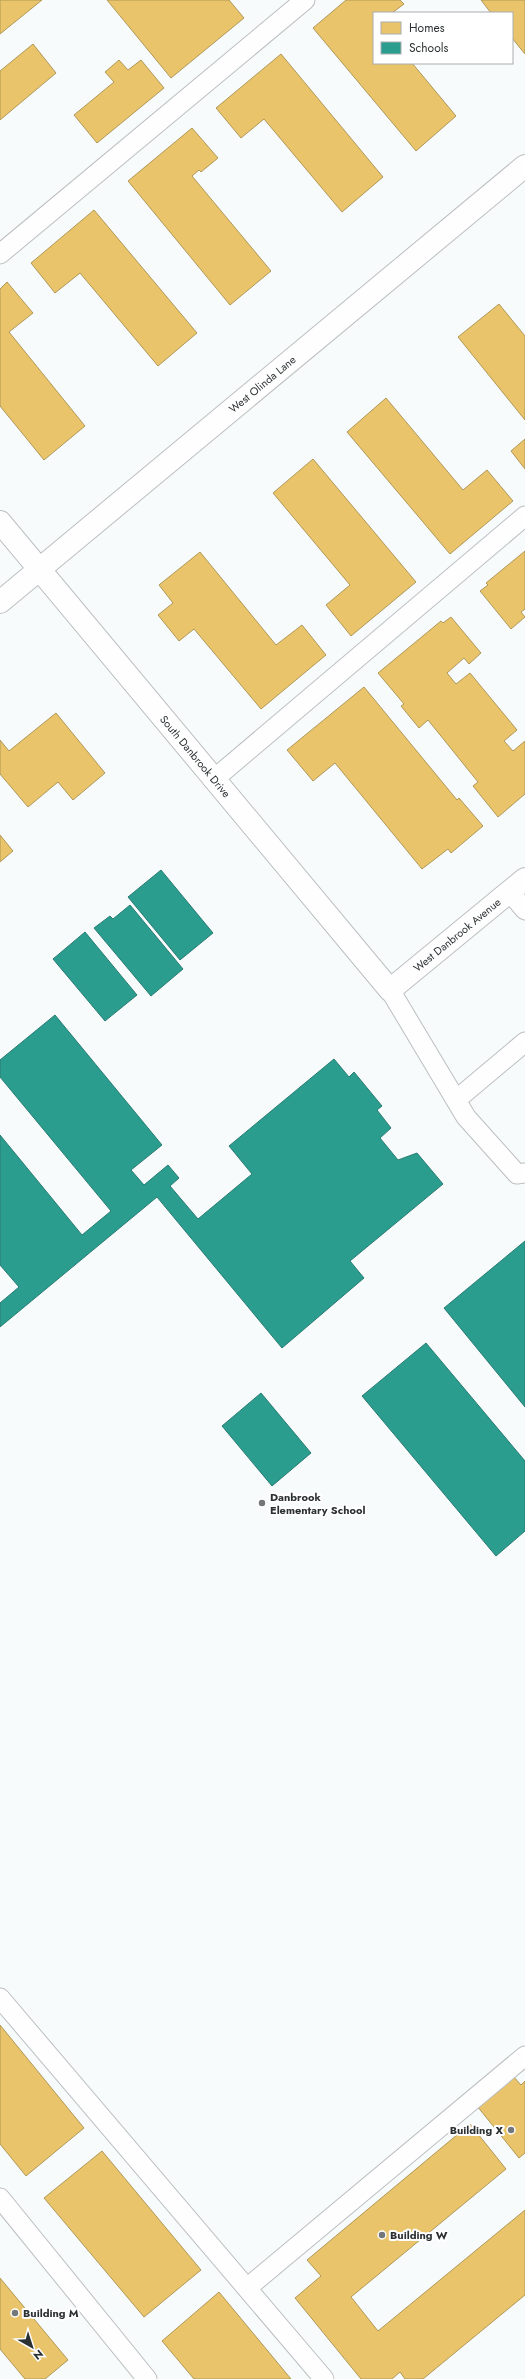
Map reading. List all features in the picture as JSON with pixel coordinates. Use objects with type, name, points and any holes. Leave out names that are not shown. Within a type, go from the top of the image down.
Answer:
[{"type":"street","name":"West Olinda Lane","points":[[0,602],[525,166]]},
{"type":"street","name":"South Danbrook Drive","points":[[0,522],[213,780],[390,990]]},
{"type":"street","name":"West Danbrook Avenue","points":[[390,990],[518,885]]},
{"type":"lane","points":[[0,254],[305,0]]},
{"type":"lane","points":[[213,780],[525,516]]},
{"type":"lane","points":[[518,885],[525,910]]},
{"type":"lane","points":[[390,990],[467,1118],[517,1174],[525,1173]]},
{"type":"lane","points":[[456,1100],[525,1042]]},
{"type":"lane","points":[[0,1998],[324,2379]]},
{"type":"lane","points":[[247,2288],[525,2056]]},
{"type":"lane","points":[[0,2198],[147,2379]]},
{"type":"building: Homes","points":[[0,0],[42,0],[0,34]]},
{"type":"building: Homes","points":[[107,0],[229,0],[244,18],[171,78]]},
{"type":"building: Homes","points":[[346,0],[400,0],[404,4],[393,12],[373,12],[373,64],[413,64],[456,116],[416,151],[313,28]]},
{"type":"building: Homes","points":[[481,0],[525,0],[525,54],[513,39],[513,12],[490,12]]},
{"type":"building: Homes","points":[[33,44],[56,73],[0,120],[0,71]]},
{"type":"building: Homes","points":[[281,54],[383,177],[342,212],[264,119],[241,138],[216,108]]},
{"type":"building: Homes","points":[[119,60],[128,70],[141,60],[164,88],[97,143],[74,115],[114,82],[105,72]]},
{"type":"building: Homes","points":[[192,128],[218,158],[201,172],[199,170],[192,176],[271,271],[230,305],[128,181]]},
{"type":"building: Homes","points":[[94,210],[197,333],[158,366],[80,273],[55,293],[31,263]]},
{"type":"building: Homes","points":[[7,282],[33,313],[9,332],[85,426],[44,460],[0,406],[0,289]]},
{"type":"building: Homes","points":[[499,304],[525,336],[525,420],[458,337]]},
{"type":"building: Homes","points":[[386,398],[463,490],[487,470],[513,501],[450,554],[347,432]]},
{"type":"building: Homes","points":[[525,439],[525,469],[511,451]]},
{"type":"building: Homes","points":[[313,459],[416,582],[351,636],[326,605],[350,585],[273,493]]},
{"type":"building: Homes","points":[[525,551],[525,609],[521,612],[525,617],[511,629],[480,591],[488,585],[486,583]]},
{"type":"building: Homes","points":[[200,552],[276,645],[302,625],[326,655],[261,709],[194,629],[179,641],[158,615],[173,603],[159,585]]},
{"type":"building: Homes","points":[[451,617],[481,653],[469,664],[464,658],[447,673],[456,684],[470,673],[517,730],[504,741],[513,751],[525,741],[525,794],[498,817],[473,786],[478,782],[428,720],[419,728],[401,706],[404,704],[378,673],[441,621],[443,623]]},
{"type":"building: Homes","points":[[364,687],[457,800],[459,798],[483,826],[451,853],[448,849],[422,869],[335,763],[313,781],[287,750]]},
{"type":"building: Homes","points":[[56,713],[105,773],[73,800],[58,782],[28,807],[0,774],[0,740],[9,751]]},
{"type":"building: Homes","points":[[0,835],[13,851],[0,862]]},
{"type":"building: Homes","points":[[0,2025],[84,2128],[26,2176],[0,2144]]},
{"type":"building: Homes","name":"Building X","points":[[513,2076],[521,2085],[525,2081],[525,2153],[519,2158],[477,2106]]},
{"type":"building: Homes","name":"Building W","points":[[470,2124],[506,2169],[351,2297],[378,2331],[525,2210],[525,2295],[423,2379],[405,2379],[400,2372],[392,2379],[361,2379],[295,2298],[321,2276],[307,2260]]},
{"type":"building: Homes","points":[[102,2151],[201,2270],[144,2317],[44,2198]]},
{"type":"building: Homes","name":"Building M","points":[[0,2278],[68,2360],[45,2379],[25,2379],[0,2349]]},
{"type":"building: Homes","points":[[219,2292],[291,2379],[194,2379],[162,2341]]},
{"type":"building: Schools","points":[[161,870],[213,933],[180,960],[128,897]]},
{"type":"building: Schools","points":[[130,905],[183,969],[151,996],[94,928],[110,916],[113,919]]},
{"type":"building: Schools","points":[[85,932],[137,995],[105,1021],[53,959]]},
{"type":"building: Schools","points":[[55,1015],[162,1145],[131,1170],[144,1185],[168,1165],[179,1178],[170,1186],[198,1219],[252,1174],[229,1146],[334,1059],[349,1077],[354,1072],[382,1106],[377,1110],[391,1128],[380,1138],[398,1160],[417,1153],[443,1184],[350,1261],[364,1278],[282,1348],[157,1197],[0,1327],[0,1303],[19,1287],[0,1265],[0,1135],[82,1235],[111,1211],[0,1077],[0,1060]]},
{"type":"building: Schools","points":[[525,1241],[525,1407],[444,1308]]},
{"type":"building: Schools","points":[[426,1343],[525,1461],[525,1531],[496,1556],[362,1396]]},
{"type":"building: Schools","points":[[261,1393],[311,1453],[272,1486],[222,1426]]},
{"type":"place","name":"Danbrook Elementary School","points":[[262,1503]]},
{"type":"place","name":"Building X","points":[[511,2130]]},
{"type":"place","name":"Building W","points":[[382,2235]]},
{"type":"place","name":"Building M","points":[[15,2313]]}]
